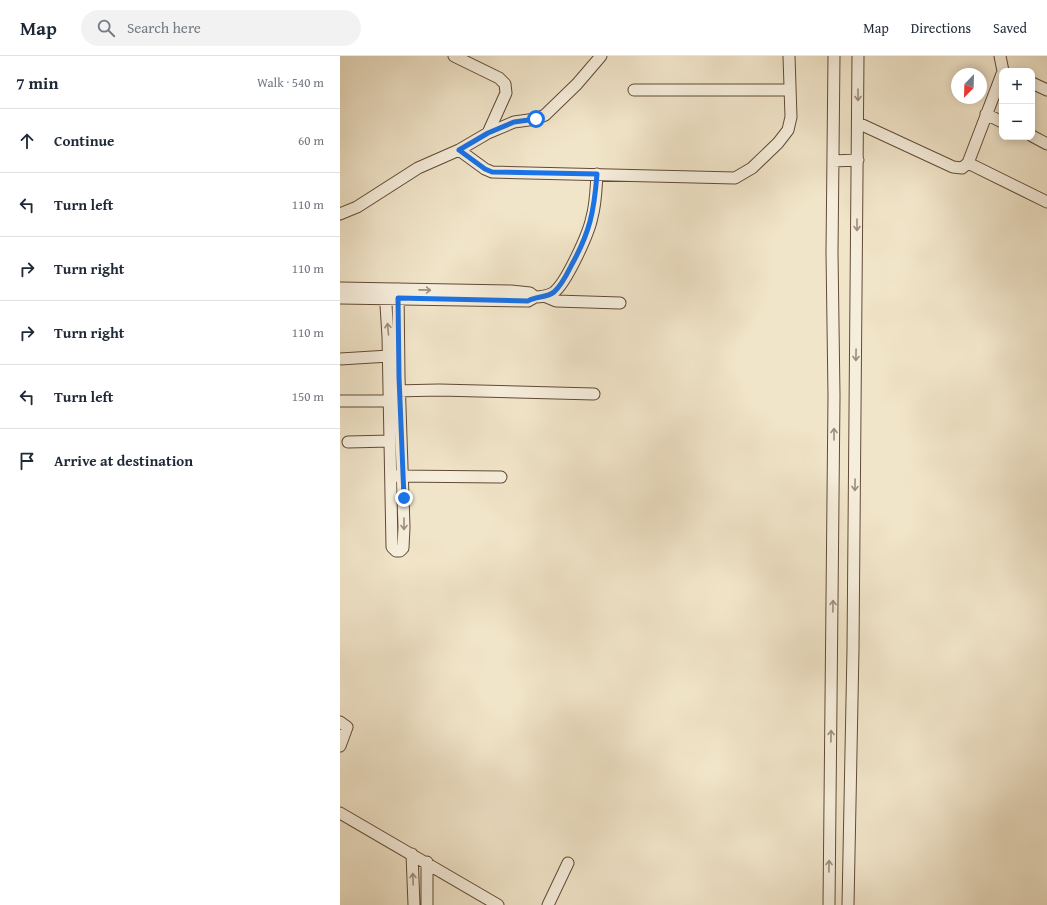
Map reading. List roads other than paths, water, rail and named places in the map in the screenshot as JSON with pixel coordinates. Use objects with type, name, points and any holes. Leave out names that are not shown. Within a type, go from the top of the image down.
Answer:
[{"type":"street","points":[[454,56],[499,78],[504,84],[506,93],[488,133]]},
{"type":"street","points":[[340,214],[358,207],[418,168],[459,150],[488,133],[514,122],[536,119],[545,116],[577,84],[601,56]]},
{"type":"street","points":[[459,150],[485,169],[492,172],[735,178],[742,175],[778,143],[788,130],[791,117],[789,56]]},
{"type":"street","points":[[829,905],[834,411],[834,56]]},
{"type":"street","points":[[848,905],[853,649],[858,56]]},
{"type":"street","points":[[1000,56],[1002,68]]},
{"type":"street","points":[[858,123],[953,167],[962,168],[968,164],[999,82]]},
{"type":"street","points":[[1035,84],[1047,90]]},
{"type":"street","points":[[634,90],[790,90]]},
{"type":"street","points":[[986,114],[999,120]]},
{"type":"street","points":[[1035,138],[1047,144]]},
{"type":"street","points":[[833,161],[858,160]]},
{"type":"street","points":[[968,164],[1047,202]]},
{"type":"street","points":[[540,297],[554,292],[559,286],[588,231],[595,204],[597,174]]},
{"type":"street","points":[[340,288],[385,294]]},
{"type":"street","points":[[340,298],[385,294],[510,290],[530,292],[540,297],[556,301],[620,303]]},
{"type":"street","points":[[385,294],[389,356],[395,396],[402,476],[404,526],[403,548],[400,551],[392,547],[390,441],[395,396],[398,294]]},
{"type":"street","points":[[340,359],[389,356]]},
{"type":"street","points":[[340,401],[440,390],[594,394]]},
{"type":"street","points":[[348,442],[390,441]]},
{"type":"street","points":[[391,476],[501,478]]},
{"type":"street","points":[[340,722],[347,727],[341,740]]},
{"type":"street","points":[[340,813],[427,862],[498,905]]},
{"type":"street","points":[[412,854],[414,905]]},
{"type":"street","points":[[427,862],[427,905]]},
{"type":"street","points":[[548,905],[568,863]]}]
